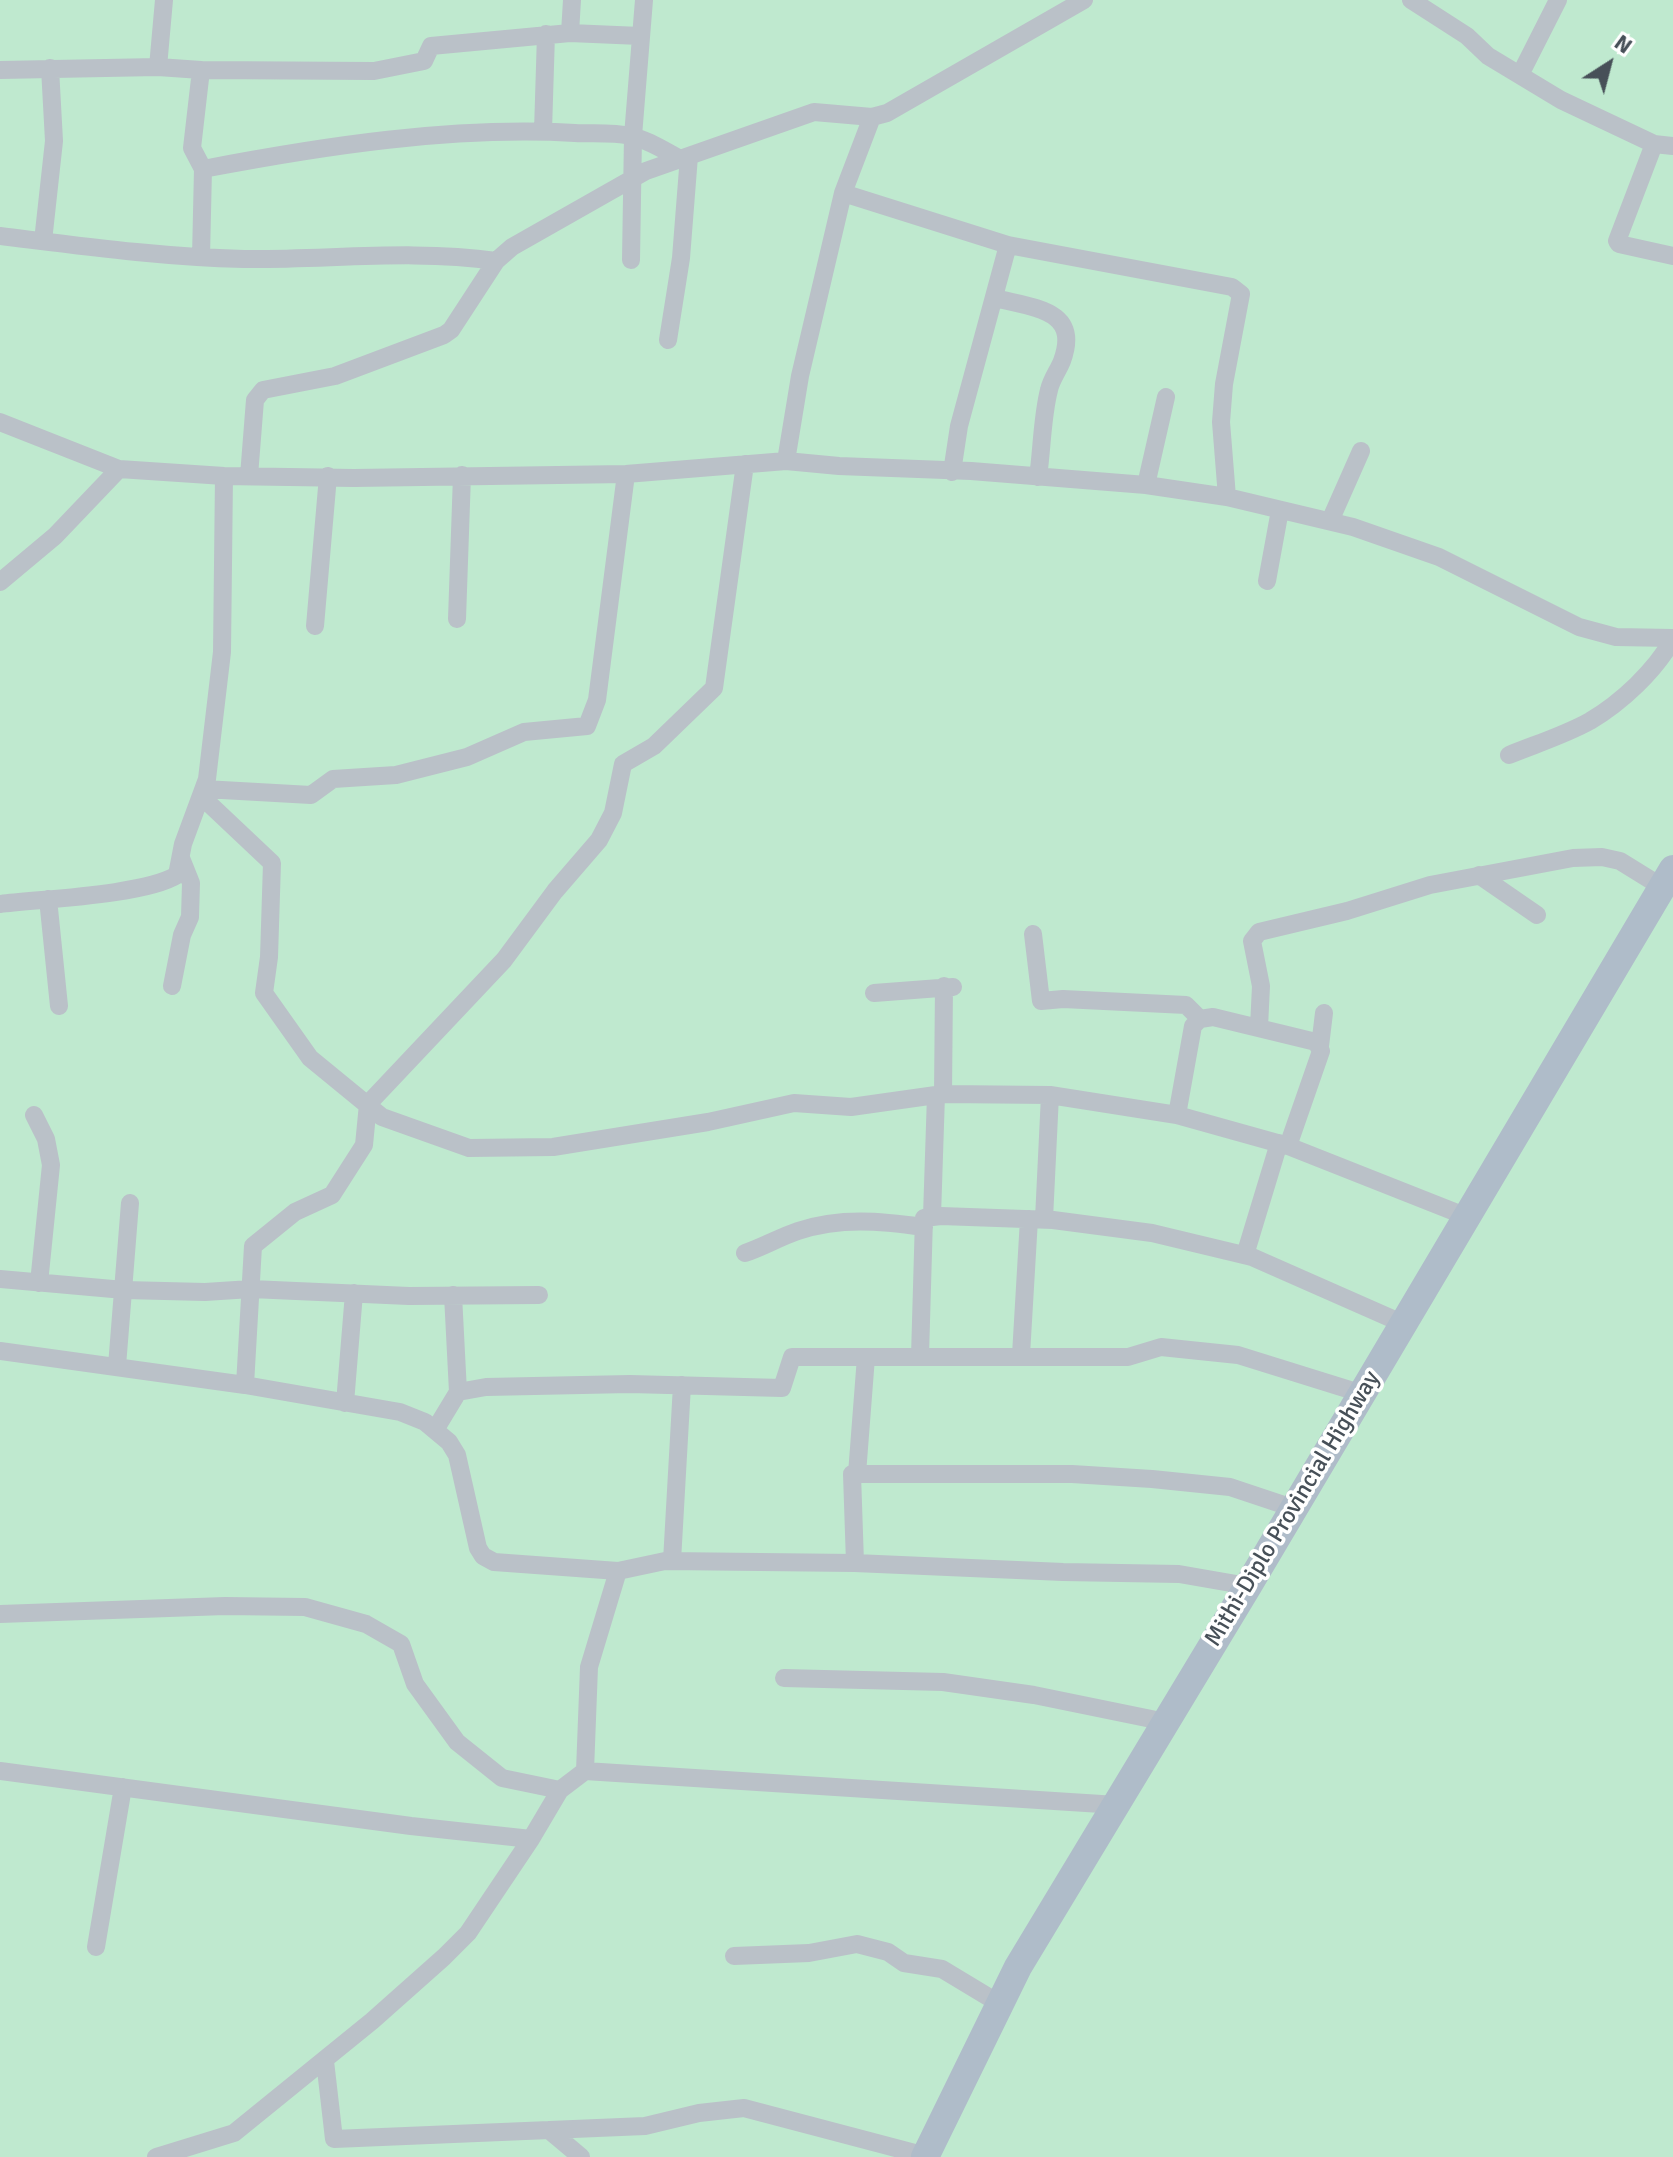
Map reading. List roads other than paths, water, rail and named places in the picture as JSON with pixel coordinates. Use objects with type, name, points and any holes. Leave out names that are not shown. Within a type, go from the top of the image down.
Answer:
[{"type":"main road","name":"Mithi-Diplo Provincial Highway","points":[[926,2156],[1018,1967],[1248,1586],[1667,878]]},
{"type":"street","points":[[158,67],[164,0]]},
{"type":"street","points":[[570,33],[572,0]]},
{"type":"street","points":[[631,260],[633,136],[644,0]]},
{"type":"street","points":[[249,476],[255,400],[263,390],[335,376],[444,335],[451,330],[496,261],[512,247],[634,178],[685,157],[814,112],[872,117],[887,113],[1084,0]]},
{"type":"street","points":[[1520,75],[1558,0]]},
{"type":"street","points":[[1415,1],[1467,36],[1488,56],[1561,100],[1654,144],[1673,146]]},
{"type":"street","points":[[543,131],[546,34]]},
{"type":"street","points":[[0,70],[158,67],[374,71],[424,61],[431,46],[546,34],[640,36]]},
{"type":"street","points":[[43,241],[54,141],[50,68]]},
{"type":"street","points":[[201,70],[192,148],[203,169],[201,257]]},
{"type":"street","points":[[786,461],[800,376],[843,193],[872,117]]},
{"type":"street","points":[[203,169],[360,145],[471,133],[543,131],[633,136],[685,157]]},
{"type":"street","points":[[1654,144],[1617,241],[1673,256]]},
{"type":"street","points":[[668,340],[681,258],[685,157]]},
{"type":"street","points":[[843,193],[1008,245],[1232,287],[1241,294],[1224,384],[1221,422],[1227,497]]},
{"type":"street","points":[[0,236],[159,256],[245,259],[454,255],[496,261]]},
{"type":"street","points":[[952,472],[962,413],[1008,245]]},
{"type":"street","points":[[995,298],[1047,312],[1061,321],[1068,337],[1062,361],[1049,389],[1038,477]]},
{"type":"street","points":[[1146,485],[1166,397]]},
{"type":"street","points":[[0,422],[119,469],[224,476],[626,474],[786,461],[1146,485],[1227,497],[1330,521],[1439,557],[1579,627],[1616,637],[1673,639],[1662,658],[1623,697],[1589,721],[1509,755]]},
{"type":"street","points":[[1330,521],[1361,451]]},
{"type":"street","points":[[245,1385],[253,1246],[295,1212],[332,1195],[364,1145],[368,1104],[504,960],[555,891],[599,840],[613,813],[623,764],[654,746],[714,688],[745,464]]},
{"type":"street","points":[[0,582],[55,536],[119,469]]},
{"type":"street","points":[[202,792],[311,795],[333,779],[396,775],[467,757],[524,732],[587,726],[597,700],[626,474]]},
{"type":"street","points":[[457,619],[462,475]]},
{"type":"street","points":[[0,904],[137,888],[168,881],[177,875],[180,857],[207,779],[222,652],[224,476]]},
{"type":"street","points":[[315,626],[328,476]]},
{"type":"street","points":[[1267,581],[1280,510]]},
{"type":"street","points":[[202,792],[272,863],[269,957],[264,993],[310,1058],[382,1117],[469,1148],[553,1147],[693,1125],[794,1103],[851,1107],[940,1095],[1050,1095],[1177,1115],[1284,1144],[1465,1216]]},
{"type":"street","points":[[172,986],[182,935],[190,917],[191,883],[180,857]]},
{"type":"street","points":[[1259,1027],[1261,986],[1252,941],[1259,932],[1347,911],[1430,885],[1573,858],[1602,857],[1667,878]]},
{"type":"street","points":[[1479,875],[1537,915]]},
{"type":"street","points":[[48,899],[59,1006]]},
{"type":"street","points":[[1033,934],[1041,1001],[1063,999],[1186,1005],[1200,1019]]},
{"type":"street","points":[[874,993],[949,986],[928,1222],[920,1356]]},
{"type":"street","points":[[1245,1255],[1321,1051],[1324,1013]]},
{"type":"street","points":[[1177,1115],[1193,1026],[1200,1019],[1213,1017],[1259,1027],[1316,1042],[1320,1046]]},
{"type":"street","points":[[1021,1355],[1050,1095]]},
{"type":"street","points":[[34,1115],[46,1139],[51,1165],[39,1283]]},
{"type":"street","points":[[117,1366],[130,1203]]},
{"type":"street","points":[[745,1253],[770,1245],[796,1231],[834,1222],[1037,1219],[1152,1233],[1245,1255],[1404,1324]]},
{"type":"street","points":[[0,1279],[124,1290],[205,1292],[251,1289],[539,1295]]},
{"type":"street","points":[[345,1403],[354,1293]]},
{"type":"street","points":[[435,1430],[458,1392],[453,1295]]},
{"type":"street","points":[[458,1392],[486,1387],[682,1385],[782,1388],[792,1357],[1128,1357],[1161,1347],[1238,1355],[1360,1393]]},
{"type":"street","points":[[0,1351],[245,1385],[400,1412],[425,1422],[449,1442],[457,1455],[478,1548],[483,1556],[494,1562],[618,1571],[672,1561],[855,1563],[1179,1574],[1248,1586]]},
{"type":"street","points":[[857,1474],[866,1357]]},
{"type":"street","points":[[672,1561],[682,1385]]},
{"type":"street","points":[[855,1563],[852,1474],[1072,1474],[1152,1479],[1230,1487],[1293,1508]]},
{"type":"street","points":[[585,1771],[589,1667],[618,1571]]},
{"type":"street","points":[[0,1614],[225,1606],[305,1607],[366,1624],[401,1644],[415,1684],[457,1742],[502,1778],[560,1790]]},
{"type":"street","points":[[784,1678],[943,1682],[1034,1695],[1166,1722]]},
{"type":"street","points":[[0,1771],[531,1839]]},
{"type":"street","points":[[156,2157],[234,2133],[372,2021],[468,1933],[560,1790],[585,1771],[1117,1805]]},
{"type":"street","points":[[96,1947],[123,1787]]},
{"type":"street","points":[[734,1956],[809,1953],[857,1944],[888,1952],[904,1963],[942,1969],[1000,2004]]},
{"type":"street","points":[[325,2061],[334,2139],[645,2126],[699,2113],[744,2108],[926,2156]]},
{"type":"street","points":[[549,2130],[581,2157]]}]
